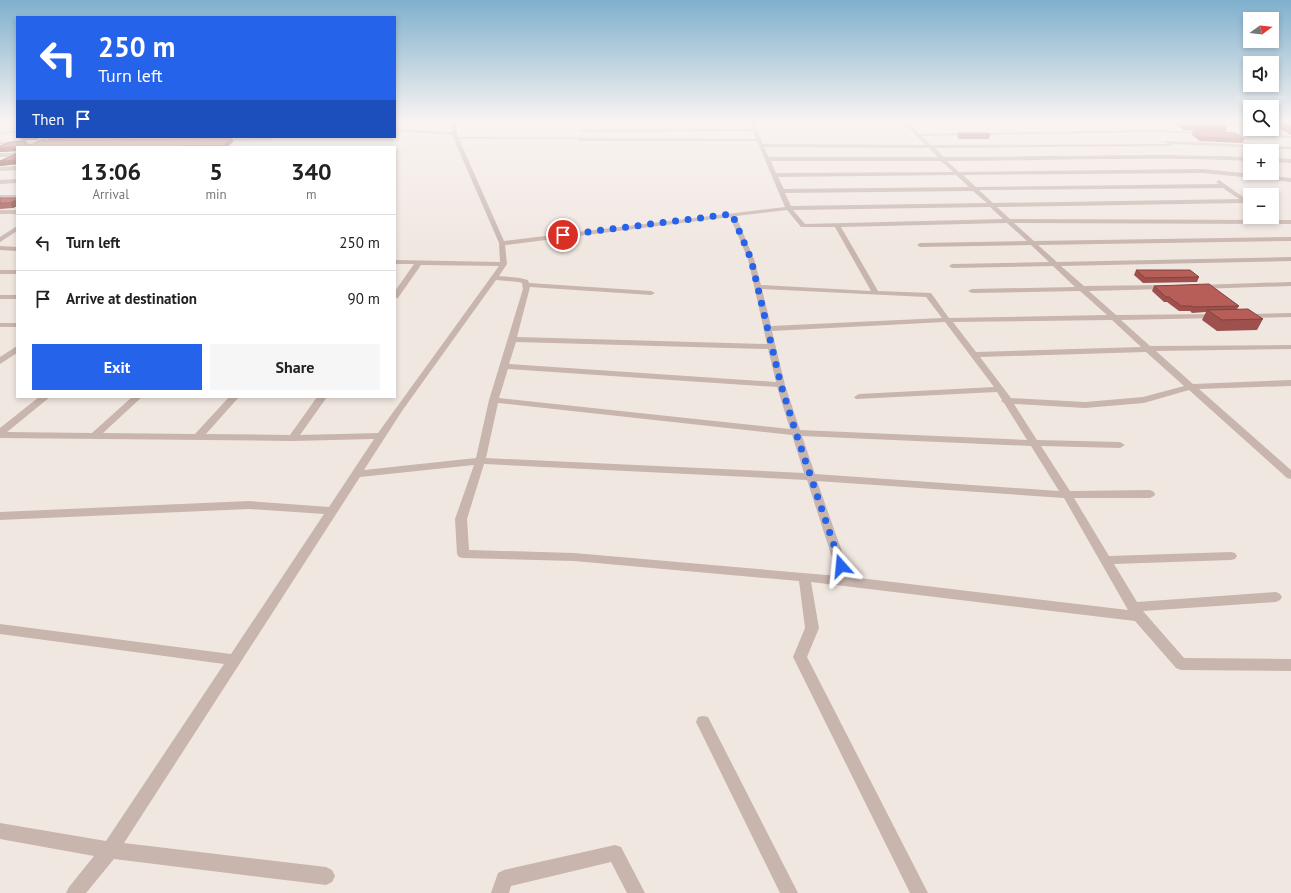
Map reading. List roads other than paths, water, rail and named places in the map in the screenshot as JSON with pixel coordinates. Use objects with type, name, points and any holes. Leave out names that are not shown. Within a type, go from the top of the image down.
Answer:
[{"type":"street","points":[[75,893],[110,850],[398,410],[504,264],[502,243],[467,164]]},
{"type":"street","points":[[770,164],[789,208],[803,226],[1009,221],[1243,222]]},
{"type":"street","points":[[947,164],[1148,349],[1291,476]]},
{"type":"street","points":[[1196,166],[1243,200]]},
{"type":"street","points":[[0,169],[16,168]]},
{"type":"street","points":[[1070,168],[1077,172]]},
{"type":"street","points":[[775,175],[1202,171],[1291,180]]},
{"type":"street","points":[[0,182],[16,181]]},
{"type":"street","points":[[782,191],[1224,186]]},
{"type":"street","points":[[0,197],[16,197]]},
{"type":"street","points":[[502,243],[789,208],[1243,201]]},
{"type":"street","points":[[0,212],[16,212]]},
{"type":"street","points":[[732,214],[751,259],[781,385],[846,580]]},
{"type":"street","points":[[1279,222],[1291,222]]},
{"type":"street","points":[[1278,224],[1286,229]]},
{"type":"street","points":[[837,225],[876,293]]},
{"type":"street","points":[[0,231],[15,230]]},
{"type":"street","points":[[0,240],[15,230]]},
{"type":"street","points":[[920,245],[1291,239]]},
{"type":"street","points":[[0,248],[16,249]]},
{"type":"street","points":[[952,266],[1291,259]]},
{"type":"street","points":[[396,262],[504,264]]},
{"type":"street","points":[[396,295],[419,262]]},
{"type":"street","points":[[0,272],[16,272]]},
{"type":"street","points":[[494,278],[520,280],[525,282],[527,285],[651,293]]},
{"type":"street","points":[[1188,287],[1291,284]]},
{"type":"street","points":[[527,285],[513,339],[494,400],[480,461],[461,519],[463,554],[574,557],[846,580],[1136,611],[1276,597]]},
{"type":"street","points":[[758,287],[928,295],[1000,390],[1067,495],[1136,611],[1181,664],[1291,665]]},
{"type":"street","points":[[972,291],[1084,290],[1172,287]]},
{"type":"street","points":[[0,297],[16,297]]},
{"type":"street","points":[[1237,316],[1291,315]]},
{"type":"street","points":[[768,329],[947,320],[1222,316]]},
{"type":"street","points":[[0,325],[16,325]]},
{"type":"street","points":[[513,339],[772,347]]},
{"type":"street","points":[[973,354],[1291,347]]},
{"type":"street","points":[[2,358],[16,350]]},
{"type":"street","points":[[505,366],[781,385]]},
{"type":"street","points":[[1006,401],[1085,405],[1144,400],[1190,387],[1291,383]]},
{"type":"street","points":[[859,397],[1000,390]]},
{"type":"street","points":[[0,434],[44,398]]},
{"type":"street","points":[[94,436],[136,398]]},
{"type":"street","points":[[198,437],[233,398]]},
{"type":"street","points":[[293,438],[321,398]]},
{"type":"street","points":[[494,400],[796,433],[1033,443],[1120,445]]},
{"type":"street","points":[[0,434],[293,438],[381,436]]},
{"type":"street","points":[[357,474],[480,461],[811,477],[1067,495],[1150,494]]},
{"type":"street","points":[[0,516],[249,505],[332,511]]},
{"type":"street","points":[[1105,560],[1231,556]]},
{"type":"street","points":[[804,577],[812,628],[800,657],[919,893]]},
{"type":"street","points":[[0,629],[235,660]]},
{"type":"street","points":[[703,722],[789,893]]},
{"type":"street","points":[[0,831],[110,850],[326,876]]},
{"type":"street","points":[[500,893],[504,879],[615,853],[636,893]]}]
